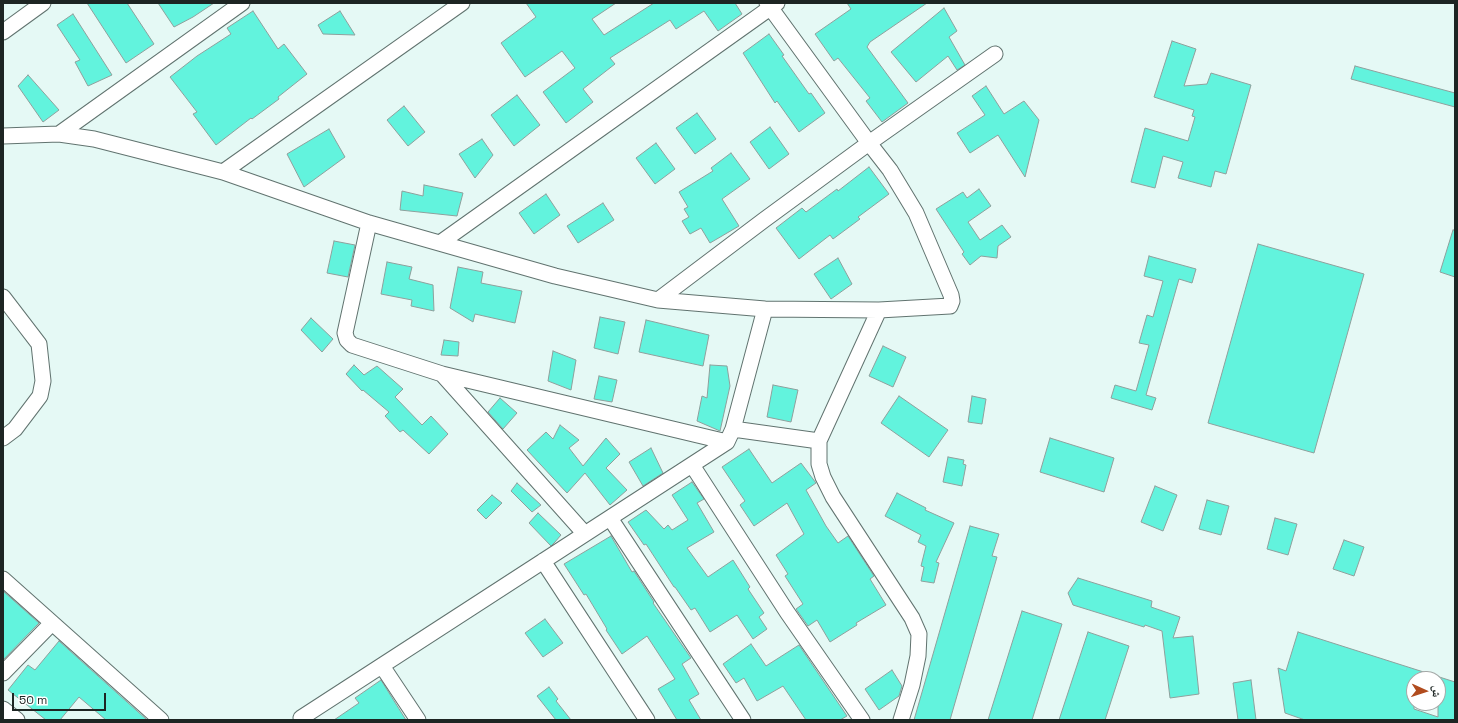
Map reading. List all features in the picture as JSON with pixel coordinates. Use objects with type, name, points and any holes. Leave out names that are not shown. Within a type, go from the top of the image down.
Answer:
[{"type":"street","points":[[3,32],[43,3]]},
{"type":"street","points":[[59,134],[242,3]]},
{"type":"street","points":[[223,172],[462,3]]},
{"type":"street","points":[[3,136],[59,134],[94,139],[223,172],[369,223],[556,276],[658,300],[765,309],[879,310],[950,306],[952,302],[951,295],[916,213],[890,170],[869,143],[772,5],[440,243]]},
{"type":"street","points":[[658,300],[869,143],[995,54]]},
{"type":"street","points":[[369,223],[345,333],[352,345],[442,374],[730,435],[819,441]]},
{"type":"street","points":[[3,297],[39,344],[43,381],[40,396],[15,429],[3,438]]},
{"type":"street","points":[[301,719],[692,465],[730,435],[765,309]]},
{"type":"street","points":[[879,310],[819,441],[819,464],[823,477],[833,497],[912,618],[919,634],[918,656],[912,685],[901,720]]},
{"type":"street","points":[[442,374],[585,534]]},
{"type":"street","points":[[692,465],[787,612],[862,720]]},
{"type":"street","points":[[610,518],[743,720]]},
{"type":"street","points":[[543,561],[647,720]]},
{"type":"street","points":[[3,579],[161,720]]},
{"type":"street","points":[[3,673],[52,623]]},
{"type":"street","points":[[382,666],[418,720]]},
{"type":"street","points":[[3,708],[17,720]]},
{"type":"building","points":[[87,3],[127,3],[154,44],[126,63]]},
{"type":"building","points":[[158,3],[214,3],[193,17],[174,27]]},
{"type":"building","points":[[526,3],[616,3],[592,19],[604,35],[654,3],[735,3],[742,14],[718,31],[704,11],[676,29],[670,20],[610,58],[615,64],[583,89],[593,102],[566,123],[543,92],[575,68],[562,51],[525,77],[501,43],[536,17]]},
{"type":"building","points":[[847,3],[927,3],[870,42],[867,47],[908,103],[882,122],[866,101],[870,98],[838,58],[834,61],[815,34],[851,9]]},
{"type":"building","points":[[944,8],[957,31],[949,37],[965,65],[957,70],[948,56],[916,82],[891,52]]},
{"type":"building","points":[[253,11],[278,49],[284,44],[307,74],[278,97],[279,99],[216,145],[193,114],[197,112],[170,77],[197,56],[231,34],[227,28]]},
{"type":"building","points":[[340,11],[355,35],[323,34],[318,25]]},
{"type":"building","points":[[73,14],[112,75],[88,86],[75,62],[80,60],[57,25]]},
{"type":"building","points":[[769,34],[784,55],[782,56],[809,94],[811,93],[825,113],[799,132],[777,101],[775,103],[743,53]]},
{"type":"building","points":[[1172,41],[1196,49],[1184,86],[1207,84],[1211,73],[1251,85],[1226,174],[1215,171],[1211,187],[1178,178],[1183,162],[1163,156],[1155,188],[1131,182],[1145,128],[1188,141],[1195,117],[1192,116],[1194,110],[1154,97]]},
{"type":"building","points":[[1355,66],[1455,93],[1455,107],[1351,79]]},
{"type":"building","points":[[28,75],[59,110],[43,122],[18,86]]},
{"type":"building","points":[[986,86],[1004,114],[1024,101],[1039,120],[1025,177],[998,135],[970,153],[957,133],[985,115],[972,96]]},
{"type":"building","points":[[517,95],[540,125],[514,146],[491,115]]},
{"type":"building","points":[[404,106],[425,132],[408,146],[387,120]]},
{"type":"building","points":[[697,113],[716,139],[695,154],[676,128]]},
{"type":"building","points":[[770,127],[789,154],[769,169],[750,142]]},
{"type":"building","points":[[329,129],[345,157],[304,187],[287,154]]},
{"type":"building","points":[[482,139],[493,155],[475,178],[459,154]]},
{"type":"building","points":[[656,143],[675,169],[655,184],[636,158]]},
{"type":"building","points":[[731,153],[750,179],[722,199],[739,226],[710,243],[701,228],[690,234],[682,221],[689,217],[684,209],[688,207],[679,192],[713,171],[711,168]]},
{"type":"building","points":[[869,167],[889,194],[858,217],[860,219],[833,239],[830,235],[799,259],[776,228],[802,208],[806,212],[837,189],[838,191]]},
{"type":"building","points":[[424,185],[463,193],[457,216],[400,210],[402,191],[423,196]]},
{"type":"building","points":[[979,189],[991,206],[968,222],[980,240],[1002,225],[1011,237],[998,246],[997,258],[981,256],[970,265],[962,254],[964,252],[936,209],[963,192],[967,198]]},
{"type":"building","points":[[546,194],[560,215],[534,234],[519,213]]},
{"type":"building","points":[[603,203],[614,220],[578,243],[567,226]]},
{"type":"building","points":[[1453,230],[1455,230],[1455,277],[1440,272]]},
{"type":"building","points":[[334,241],[355,245],[348,277],[327,273]]},
{"type":"building","points":[[1258,244],[1364,274],[1314,453],[1208,423]]},
{"type":"building","points":[[1149,256],[1196,269],[1192,283],[1179,279],[1146,395],[1156,398],[1152,410],[1111,398],[1115,385],[1136,391],[1149,345],[1139,343],[1147,315],[1153,317],[1163,281],[1144,276]]},
{"type":"building","points":[[838,258],[852,284],[831,299],[814,274]]},
{"type":"building","points":[[387,262],[412,267],[409,279],[433,285],[434,311],[411,306],[412,300],[381,294]]},
{"type":"building","points":[[458,267],[483,272],[481,283],[522,291],[515,323],[475,314],[473,322],[450,308]]},
{"type":"building","points":[[600,317],[625,322],[618,354],[594,348]]},
{"type":"building","points":[[311,318],[333,339],[322,352],[301,330]]},
{"type":"building","points":[[646,320],[709,335],[703,366],[639,352]]},
{"type":"building","points":[[444,340],[459,342],[458,356],[441,355]]},
{"type":"building","points":[[883,346],[906,357],[893,387],[869,376]]},
{"type":"building","points":[[553,351],[576,360],[571,390],[548,381]]},
{"type":"building","points":[[354,365],[364,375],[377,366],[403,389],[395,397],[422,425],[431,416],[448,434],[429,454],[403,430],[400,432],[385,416],[389,412],[363,390],[362,391],[346,374]]},
{"type":"building","points":[[710,365],[727,366],[730,386],[720,431],[697,421],[702,396],[707,398]]},
{"type":"building","points":[[599,376],[617,380],[612,402],[594,399]]},
{"type":"building","points":[[773,385],[798,390],[791,422],[767,417]]},
{"type":"building","points":[[899,396],[948,430],[929,457],[881,423]]},
{"type":"building","points":[[972,396],[986,399],[982,424],[968,422]]},
{"type":"building","points":[[500,398],[517,413],[503,429],[488,412]]},
{"type":"building","points":[[560,425],[579,440],[569,448],[583,466],[606,438],[620,454],[606,468],[627,490],[610,505],[585,473],[567,493],[527,450],[546,432],[553,439]]},
{"type":"building","points":[[1050,438],[1114,458],[1104,492],[1040,472]]},
{"type":"building","points":[[651,448],[663,473],[643,486],[629,462]]},
{"type":"building","points":[[749,449],[772,483],[801,463],[816,483],[806,490],[826,526],[838,543],[848,536],[874,576],[870,579],[886,605],[856,623],[857,625],[830,642],[817,620],[808,626],[796,609],[803,604],[785,576],[788,574],[776,555],[804,534],[787,503],[754,526],[740,505],[745,501],[722,467]]},
{"type":"building","points":[[948,457],[964,460],[963,464],[966,465],[962,486],[943,482]]},
{"type":"building","points":[[692,482],[704,499],[697,503],[714,532],[687,548],[708,577],[733,560],[750,587],[748,589],[764,613],[759,617],[767,629],[753,639],[737,615],[710,632],[695,608],[691,610],[646,544],[644,545],[628,522],[646,510],[664,529],[668,525],[672,530],[688,520],[672,495]]},
{"type":"building","points":[[517,483],[541,505],[532,512],[511,491]]},
{"type":"building","points":[[1155,486],[1177,495],[1163,531],[1141,522]]},
{"type":"building","points":[[897,493],[926,508],[925,510],[954,523],[936,562],[939,563],[934,583],[921,581],[924,567],[921,566],[926,546],[918,542],[921,535],[885,516]]},
{"type":"building","points":[[492,495],[502,503],[486,519],[477,510]]},
{"type":"building","points":[[1207,500],[1229,506],[1221,535],[1199,529]]},
{"type":"building","points":[[538,513],[561,535],[551,546],[529,523]]},
{"type":"building","points":[[1275,518],[1297,524],[1288,555],[1267,549]]},
{"type":"building","points":[[970,526],[999,534],[992,556],[997,557],[950,720],[914,720]]},
{"type":"building","points":[[611,536],[632,572],[634,571],[654,602],[653,603],[691,658],[682,664],[699,694],[689,700],[701,720],[677,720],[658,689],[675,679],[647,636],[622,654],[606,630],[607,629],[586,594],[584,595],[564,564]]},
{"type":"building","points":[[1344,540],[1364,547],[1354,576],[1333,569]]},
{"type":"building","points":[[1078,578],[1152,601],[1151,607],[1180,617],[1173,638],[1193,636],[1199,694],[1170,698],[1162,631],[1145,625],[1144,627],[1073,605],[1068,593]]},
{"type":"building","points":[[3,591],[39,623],[3,660]]},
{"type":"building","points":[[1022,611],[1062,624],[1032,720],[988,720]]},
{"type":"building","points":[[545,619],[563,643],[543,657],[525,633]]},
{"type":"building","points":[[1088,632],[1129,646],[1105,720],[1059,720]]},
{"type":"building","points":[[1298,632],[1420,671],[1406,671],[1406,711],[1420,711],[1438,717],[1438,711],[1446,711],[1446,679],[1455,682],[1455,720],[1305,720],[1285,713],[1278,668],[1286,671]]},
{"type":"building","points":[[59,641],[146,719],[106,720],[79,697],[60,720],[46,720],[8,690],[28,665],[35,670]]},
{"type":"building","points":[[751,644],[766,666],[799,645],[847,716],[840,720],[806,720],[783,686],[757,701],[744,678],[736,683],[723,664]]},
{"type":"building","points":[[892,670],[902,686],[899,696],[879,710],[865,689]]},
{"type":"building","points":[[381,680],[406,720],[334,720],[359,703],[355,698]]},
{"type":"building","points":[[1251,680],[1256,720],[1238,720],[1233,683]]},
{"type":"building","points":[[549,687],[558,699],[556,701],[571,720],[556,720],[537,696]]}]
